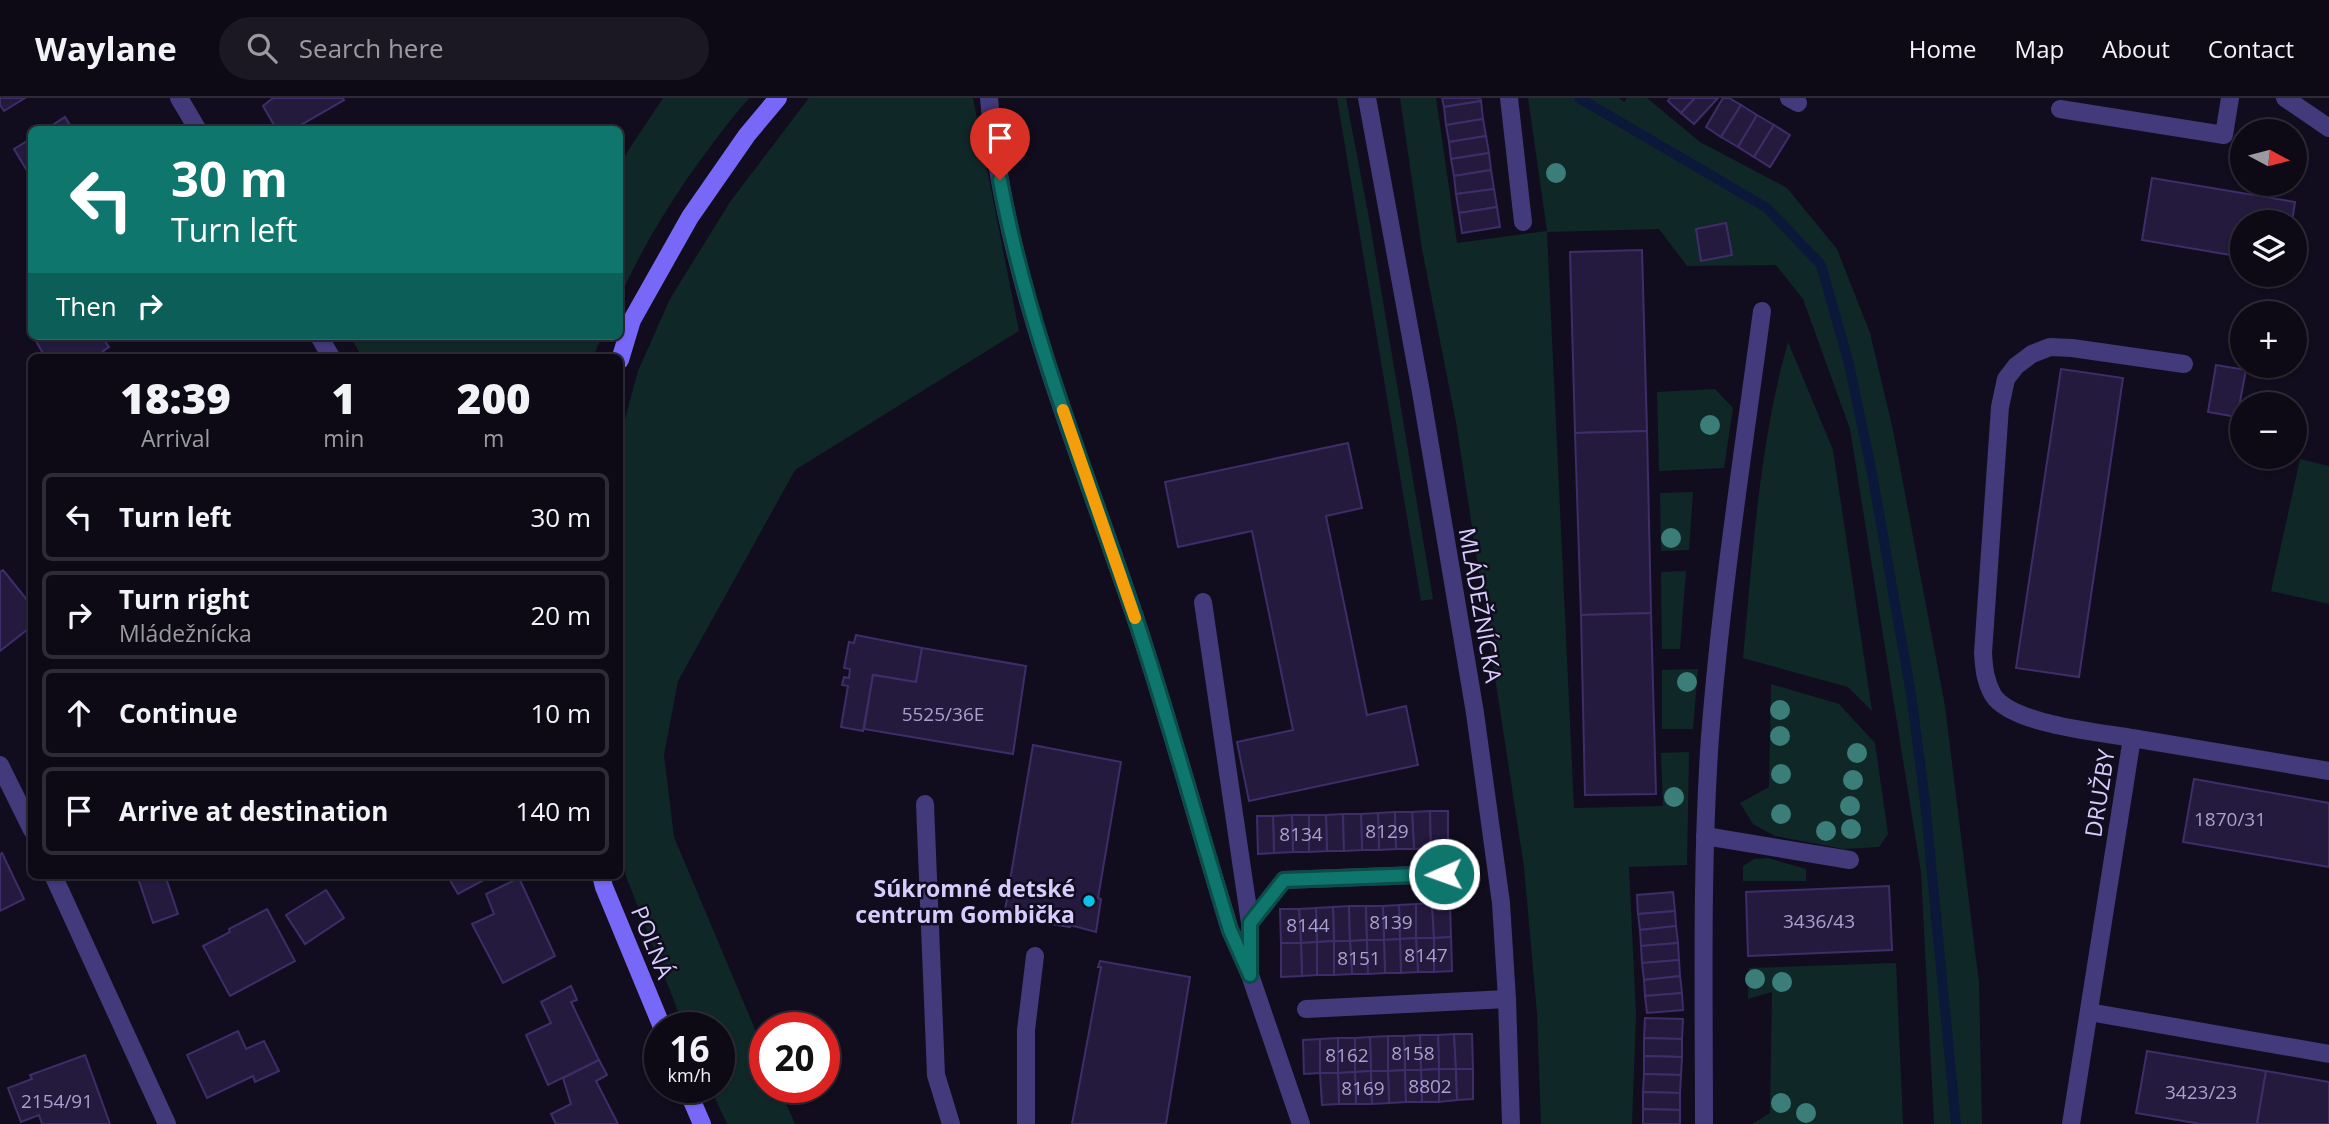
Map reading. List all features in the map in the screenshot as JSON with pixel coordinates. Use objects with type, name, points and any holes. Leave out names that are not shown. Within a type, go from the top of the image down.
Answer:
[{"type":"street","points":[[179,98],[196,126]]},
{"type":"street","points":[[622,354],[632,320],[690,217],[747,135],[778,98]]},
{"type":"street","points":[[989,98],[992,132],[1009,229],[1053,382],[1139,628],[1230,930],[1250,975],[1301,1124]]},
{"type":"street","name":"MLÁDEŽNÍCKA","points":[[1367,98],[1421,392],[1475,713],[1501,903],[1511,1124]]},
{"type":"street","points":[[1509,98],[1523,222]]},
{"type":"street","points":[[2060,109],[2224,135],[2230,98]]},
{"type":"street","points":[[2285,98],[2329,128]]},
{"type":"street","points":[[1704,1124],[1704,836],[1716,660],[1762,311]]},
{"type":"street","points":[[2132,738],[2027,718],[2008,709],[1994,697],[1984,676],[1983,653],[2000,407],[2006,379],[2016,366],[2032,354],[2049,347],[2184,365]]},
{"type":"street","points":[[1203,603],[1250,923],[1250,975]]},
{"type":"street","name":"DRUŽBY","points":[[2071,1124],[2132,738],[2329,771]]},
{"type":"street","points":[[0,765],[28,822]]},
{"type":"street","points":[[925,804],[936,1075],[951,1124]]},
{"type":"street","points":[[1704,836],[1850,860]]},
{"type":"street","points":[[1250,923],[1284,880],[1444,874]]},
{"type":"street","points":[[54,879],[167,1124]]},
{"type":"street","name":"POĽNÁ","points":[[601,879],[656,1012]]},
{"type":"street","points":[[1026,1124],[1026,1030],[1035,956]]},
{"type":"street","points":[[1306,1009],[1507,999]]},
{"type":"street","points":[[2089,1012],[2329,1054]]},
{"type":"street","points":[[693,1103],[702,1124]]},
{"type":"green space","points":[[663,98],[749,98],[677,193],[623,290],[623,158]]},
{"type":"green space","points":[[809,98],[973,98],[1019,331],[795,470],[678,681],[664,755],[674,837],[749,1015],[749,1103],[786,1103],[795,1124],[727,1124],[717,1103],[735,1103],[735,1012],[678,1012],[626,876],[623,860],[623,426],[638,371],[670,299],[730,202]]},
{"type":"green space","points":[[1337,98],[1346,98],[1369,218],[1433,599],[1421,601]]},
{"type":"green space","points":[[1400,98],[1436,98],[1457,243],[1547,231],[1528,98],[1619,98],[1624,102],[1627,98],[1647,98],[1700,142],[1787,188],[1837,249],[1870,333],[1893,430],[1945,706],[1979,983],[1982,1124],[1934,1124],[1921,872],[1850,429],[1803,299],[1776,265],[1687,266],[1659,229],[1547,232],[1574,808],[1663,806],[1661,753],[1689,752],[1687,865],[1629,867],[1636,1014],[1632,1124],[1541,1124],[1537,1013],[1524,867],[1456,422],[1422,249]]},
{"type":"green space","points":[[352,340],[600,340],[594,354],[360,354]]},
{"type":"green space","points":[[1788,342],[1833,450],[1872,711],[1848,687],[1743,658],[1764,459]]},
{"type":"green space","points":[[1715,389],[1733,408],[1724,468],[1659,471],[1657,392]]},
{"type":"green space","points":[[2307,461],[2329,466],[2329,604],[2271,591],[2298,469],[2307,469]]},
{"type":"green space","points":[[1693,492],[1689,550],[1661,551],[1660,493]]},
{"type":"green space","points":[[1686,571],[1680,649],[1662,649],[1661,572]]},
{"type":"green space","points":[[1698,669],[1693,729],[1662,729],[1662,670]]},
{"type":"green space","points":[[1771,684],[1839,704],[1875,743],[1888,834],[1879,847],[1844,849],[1775,836],[1753,824],[1740,803],[1769,787]]},
{"type":"green space","points":[[1768,858],[1806,869],[1806,881],[1743,881],[1743,866],[1754,859]]},
{"type":"green space","points":[[1896,963],[1903,1124],[1752,1124],[1770,1113],[1772,992],[1748,999],[1749,968]]},
{"type":"building","points":[[0,98],[25,98],[4,111]]},
{"type":"building","points":[[273,98],[344,100],[299,126],[275,126],[263,106]]},
{"type":"building","points":[[1442,98],[1480,98],[1481,101],[1444,107]]},
{"type":"building","points":[[1670,98],[1695,98],[1681,113],[1668,101]]},
{"type":"building","points":[[1695,98],[1718,98],[1694,124],[1681,113]]},
{"type":"building","points":[[1723,98],[1729,98],[1741,105],[1721,137],[1706,127]]},
{"type":"building","points":[[1481,101],[1483,119],[1446,125],[1444,107]]},
{"type":"building","points":[[1741,105],[1757,115],[1738,147],[1721,137]]},
{"type":"building","points":[[1757,115],[1774,125],[1754,157],[1738,147]]},
{"type":"building","points":[[65,117],[71,126],[51,126]]},
{"type":"building","points":[[1483,119],[1486,136],[1449,142],[1446,125]]},
{"type":"building","points":[[1774,125],[1790,135],[1770,167],[1754,157]]},
{"type":"building","points":[[1486,136],[1489,153],[1451,159],[1449,142]]},
{"type":"building","points":[[28,140],[28,172],[14,149]]},
{"type":"building","points":[[1489,153],[1491,170],[1454,176],[1451,159]]},
{"type":"building","points":[[1491,170],[1494,189],[1456,194],[1454,176]]},
{"type":"building","points":[[2152,178],[2230,191],[2230,196],[2259,196],[2295,202],[2294,210],[2230,210],[2230,255],[2142,240]]},
{"type":"building","points":[[1494,189],[1497,207],[1459,213],[1456,194]]},
{"type":"building","points":[[1497,207],[1500,227],[1462,233],[1459,213]]},
{"type":"building","points":[[1726,223],[1732,255],[1701,261],[1696,229]]},
{"type":"building","points":[[1642,250],[1647,431],[1575,433],[1570,252]]},
{"type":"building","points":[[35,340],[104,340],[109,347],[103,351],[105,354],[43,354]]},
{"type":"building","points":[[2216,365],[2230,367],[2230,378],[2244,378],[2242,392],[2230,392],[2230,416],[2208,412]]},
{"type":"building","points":[[2061,369],[2123,378],[2079,677],[2016,668]]},
{"type":"building","points":[[1647,431],[1651,613],[1581,615],[1575,433]]},
{"type":"building","points":[[1348,443],[1362,508],[1326,516],[1367,715],[1406,706],[1418,765],[1249,801],[1237,742],[1293,730],[1252,531],[1178,547],[1165,482]]},
{"type":"building","points":[[3,570],[28,601],[28,629],[0,651],[0,572]]},
{"type":"building","points":[[1651,613],[1656,794],[1585,795],[1581,615]]},
{"type":"building","points":[[856,635],[922,648],[916,682],[873,675],[863,731],[841,727],[848,686],[842,685],[844,677],[849,678],[850,669],[844,668],[849,642],[854,643]]},
{"type":"building","points":[[922,648],[1026,666],[1013,754],[864,729],[873,675],[916,682]]},
{"type":"building","points":[[1033,745],[1121,762],[1098,898],[1101,899],[1096,932],[1070,925],[1004,916]]},
{"type":"building","points":[[2194,779],[2329,803],[2329,867],[2183,842]]},
{"type":"building","points":[[1430,811],[1431,848],[1414,849],[1412,812]]},
{"type":"building","points":[[1430,811],[1448,811],[1448,847],[1431,848]]},
{"type":"building","points":[[1395,812],[1396,849],[1379,850],[1378,813]]},
{"type":"building","points":[[1395,812],[1412,812],[1414,849],[1396,849]]},
{"type":"building","points":[[1378,813],[1379,850],[1362,850],[1361,814]]},
{"type":"building","points":[[1343,814],[1344,851],[1327,851],[1326,815]]},
{"type":"building","points":[[1343,814],[1361,814],[1362,850],[1344,851]]},
{"type":"building","points":[[1292,815],[1309,815],[1309,852],[1293,852]]},
{"type":"building","points":[[1292,815],[1293,852],[1274,853],[1273,816]]},
{"type":"building","points":[[1309,815],[1326,815],[1327,851],[1309,852]]},
{"type":"building","points":[[1257,816],[1273,816],[1274,853],[1258,854]]},
{"type":"building","points":[[2,853],[24,899],[0,911],[0,855]]},
{"type":"building","points":[[138,879],[166,879],[178,914],[153,923]]},
{"type":"building","points":[[449,879],[486,879],[458,894]]},
{"type":"building","points":[[519,879],[555,956],[503,983],[472,924],[494,914],[486,894]]},
{"type":"building","points":[[1889,886],[1892,950],[1748,956],[1746,892]]},
{"type":"building","points":[[326,890],[344,918],[305,944],[286,915]]},
{"type":"building","points":[[1673,892],[1675,911],[1638,914],[1637,895]]},
{"type":"building","points":[[1432,903],[1434,938],[1416,938],[1416,904]]},
{"type":"building","points":[[1432,903],[1450,903],[1451,937],[1434,938]]},
{"type":"building","points":[[1416,904],[1416,938],[1400,939],[1399,905]]},
{"type":"building","points":[[1399,905],[1400,939],[1384,940],[1383,906]]},
{"type":"building","points":[[1349,906],[1350,941],[1334,941],[1333,907]]},
{"type":"building","points":[[1349,906],[1366,906],[1367,940],[1350,941]]},
{"type":"building","points":[[1366,906],[1383,906],[1384,940],[1367,940]]},
{"type":"building","points":[[1333,907],[1334,941],[1317,942],[1316,908]]},
{"type":"building","points":[[1316,908],[1317,942],[1301,943],[1299,909]]},
{"type":"building","points":[[267,909],[295,961],[230,996],[203,946]]},
{"type":"building","points":[[1280,909],[1299,909],[1301,943],[1281,943]]},
{"type":"building","points":[[1675,911],[1676,926],[1640,930],[1638,914]]},
{"type":"building","points":[[1676,926],[1678,943],[1641,946],[1640,930]]},
{"type":"building","points":[[1451,937],[1452,971],[1434,972],[1434,938]]},
{"type":"building","points":[[1416,938],[1434,938],[1434,972],[1418,972]]},
{"type":"building","points":[[1416,938],[1418,972],[1401,973],[1400,939]]},
{"type":"building","points":[[1400,939],[1401,973],[1385,973],[1384,940]]},
{"type":"building","points":[[1367,940],[1368,974],[1352,974],[1350,941]]},
{"type":"building","points":[[1367,940],[1384,940],[1385,973],[1368,974]]},
{"type":"building","points":[[1334,941],[1350,941],[1352,974],[1334,975]]},
{"type":"building","points":[[1334,941],[1334,975],[1317,975],[1317,942]]},
{"type":"building","points":[[1317,942],[1317,975],[1302,976],[1301,943]]},
{"type":"building","points":[[1281,943],[1301,943],[1302,976],[1281,977]]},
{"type":"building","points":[[1678,943],[1679,960],[1642,963],[1641,946]]},
{"type":"building","points":[[1679,960],[1680,976],[1644,980],[1642,963]]},
{"type":"building","points":[[1100,961],[1190,977],[1166,1124],[1072,1124]]},
{"type":"building","points":[[1680,976],[1682,993],[1645,996],[1644,980]]},
{"type":"building","points":[[571,986],[577,1000],[571,1002],[599,1060],[548,1085],[526,1035],[551,1023],[541,1002]]},
{"type":"building","points":[[1682,993],[1683,1010],[1647,1013],[1645,996]]},
{"type":"building","points":[[1645,1018],[1683,1019],[1682,1039],[1644,1038]]},
{"type":"building","points":[[238,1031],[246,1049],[264,1041],[279,1071],[255,1082],[253,1076],[207,1098],[187,1055]]},
{"type":"building","points":[[1454,1034],[1456,1069],[1439,1069],[1438,1035]]},
{"type":"building","points":[[1454,1034],[1472,1034],[1473,1069],[1456,1069]]},
{"type":"building","points":[[1420,1035],[1421,1070],[1405,1070],[1404,1036]]},
{"type":"building","points":[[1420,1035],[1438,1035],[1439,1069],[1421,1070]]},
{"type":"building","points":[[1388,1036],[1404,1036],[1405,1070],[1388,1071]]},
{"type":"building","points":[[1388,1036],[1388,1071],[1371,1071],[1370,1037]]},
{"type":"building","points":[[1370,1037],[1371,1071],[1355,1072],[1355,1038]]},
{"type":"building","points":[[1338,1038],[1355,1038],[1355,1072],[1338,1073]]},
{"type":"building","points":[[1338,1038],[1338,1073],[1320,1073],[1320,1039]]},
{"type":"building","points":[[1644,1038],[1682,1039],[1682,1057],[1644,1056]]},
{"type":"building","points":[[1320,1039],[1320,1073],[1304,1074],[1303,1040]]},
{"type":"building","points":[[2147,1051],[2266,1071],[2257,1124],[2201,1124],[2136,1113]]},
{"type":"building","points":[[85,1055],[110,1124],[42,1124],[39,1115],[21,1122],[8,1088],[32,1079],[30,1075]]},
{"type":"building","points":[[1644,1056],[1682,1057],[1681,1075],[1644,1074]]},
{"type":"building","points":[[599,1060],[607,1075],[596,1081],[618,1124],[556,1124],[551,1114],[571,1104],[563,1078]]},
{"type":"building","points":[[1439,1069],[1439,1102],[1422,1102],[1421,1070]]},
{"type":"building","points":[[1439,1069],[1456,1069],[1457,1100],[1439,1102]]},
{"type":"building","points":[[1456,1069],[1473,1069],[1473,1099],[1457,1100]]},
{"type":"building","points":[[1405,1070],[1406,1102],[1389,1103],[1388,1071]]},
{"type":"building","points":[[1405,1070],[1421,1070],[1422,1102],[1406,1102]]},
{"type":"building","points":[[1371,1071],[1372,1104],[1356,1104],[1355,1072]]},
{"type":"building","points":[[1371,1071],[1388,1071],[1389,1103],[1372,1104]]},
{"type":"building","points":[[2266,1071],[2329,1082],[2329,1124],[2257,1124]]},
{"type":"building","points":[[1355,1072],[1356,1104],[1339,1104],[1338,1073]]},
{"type":"building","points":[[1320,1073],[1338,1073],[1339,1104],[1322,1105]]},
{"type":"building","points":[[1644,1074],[1681,1075],[1680,1093],[1643,1092]]},
{"type":"building","points":[[1643,1092],[1680,1093],[1680,1110],[1643,1109]]},
{"type":"building","points":[[1643,1109],[1680,1110],[1680,1124],[1643,1124]]},
{"type":"waterway","points":[[1579,98],[1767,208],[1821,265],[1848,360],[1872,473],[1911,694],[1925,801],[1956,1124]]},
{"type":"slow traffic","points":[[1063,410],[1135,618]]},
{"type":"place","name":"Súkromné detské centrum Gombička","points":[[1089,901]]},
{"type":"route","points":[[1000,180],[1009,229],[1053,382],[1139,628],[1230,930],[1250,975],[1250,923],[1284,880],[1444,874]]}]
